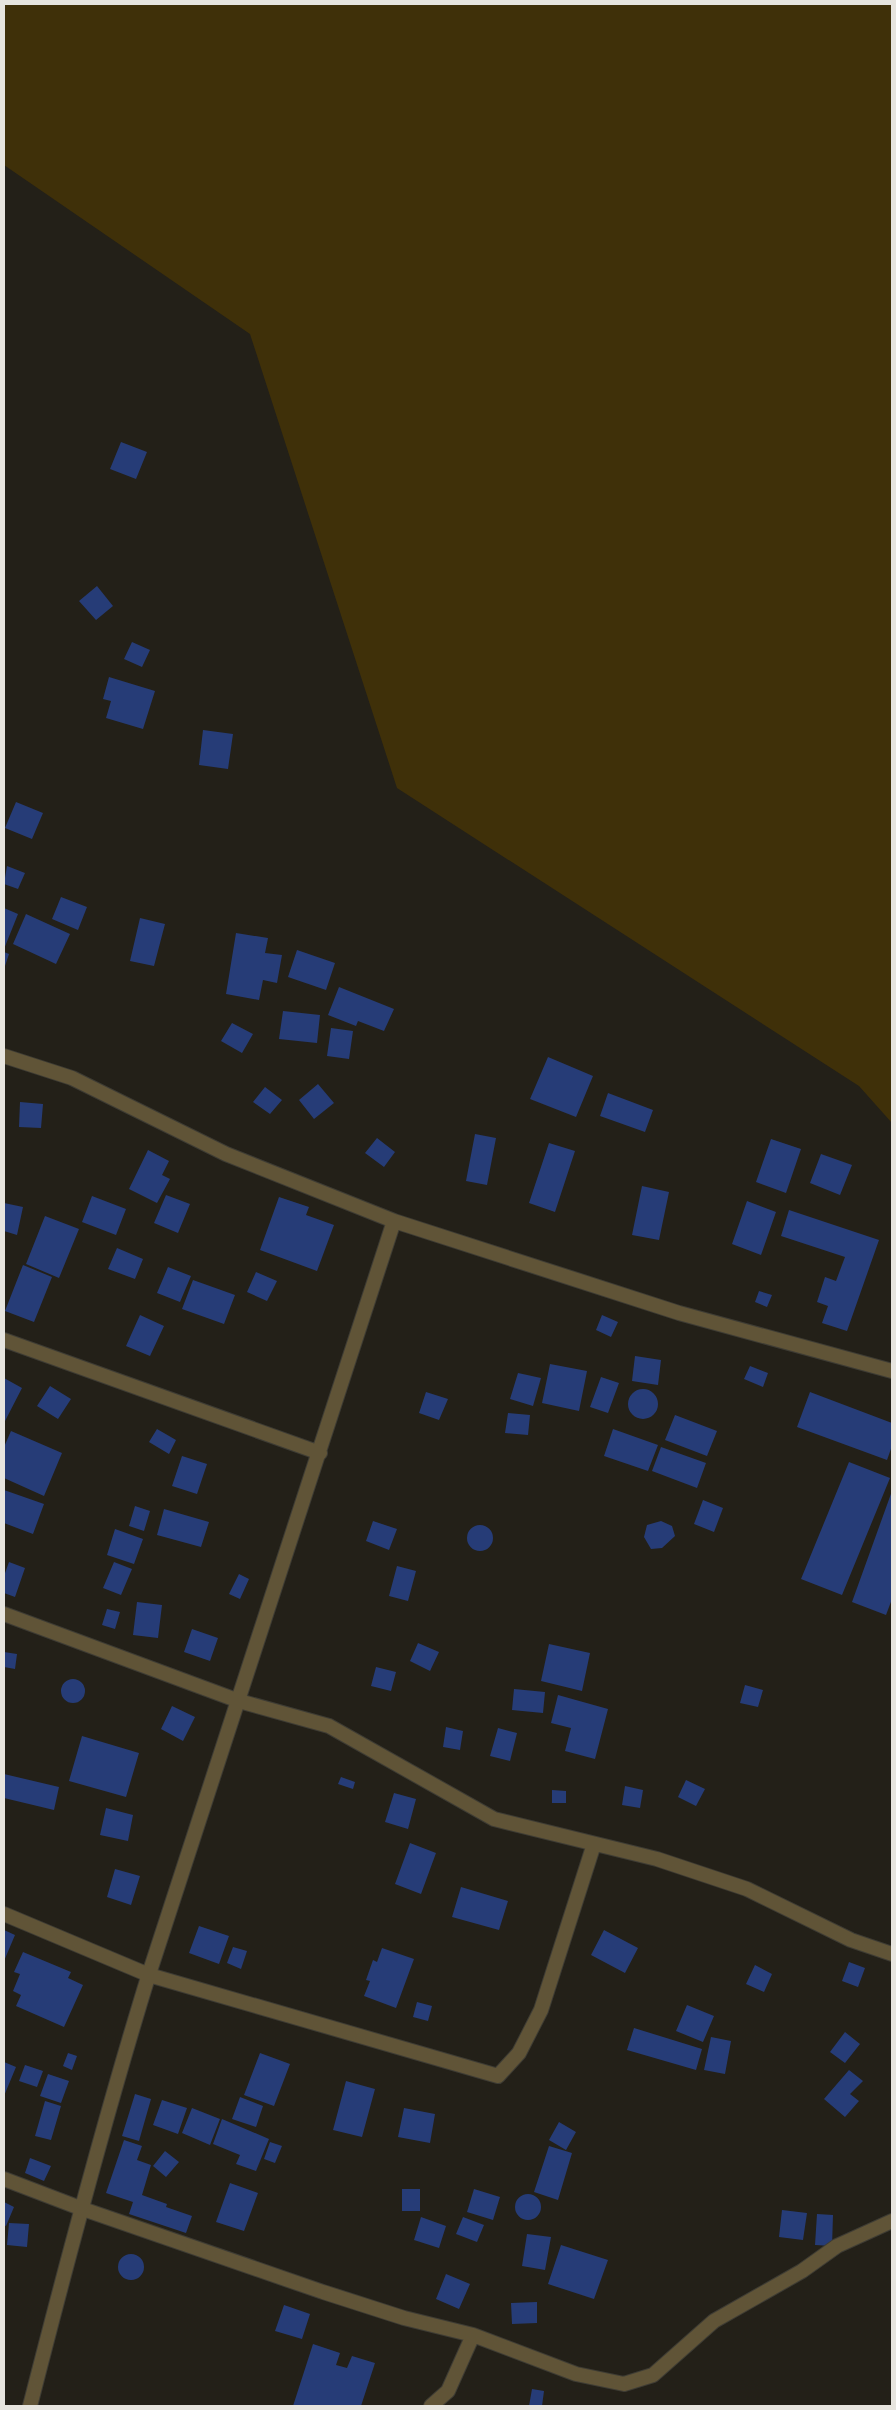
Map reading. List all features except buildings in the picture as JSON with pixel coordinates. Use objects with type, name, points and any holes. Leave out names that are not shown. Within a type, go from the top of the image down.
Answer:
[{"type":"street","points":[[4,1056],[72,1078],[226,1154],[394,1221],[679,1313],[892,1371]]},
{"type":"street","points":[[30,2406],[80,2208],[149,1975],[394,1221]]},
{"type":"street","points":[[4,1340],[320,1453]]},
{"type":"street","points":[[4,1614],[239,1701],[330,1726],[494,1819],[657,1859],[747,1889],[851,1940],[892,1954]]},
{"type":"street","points":[[4,1914],[149,1975],[498,2076],[519,2053],[541,2010],[594,1844]]},
{"type":"street","points":[[4,2178],[80,2208],[322,2292],[404,2318],[473,2335],[576,2374],[624,2384],[653,2375],[714,2321],[802,2271],[837,2246],[892,2221]]},
{"type":"street","points":[[431,2406],[448,2391],[473,2335]]},
{"type":"shaded area","points":[[4,4],[892,4],[892,1123],[859,1086],[397,788],[250,334],[4,165]]}]
